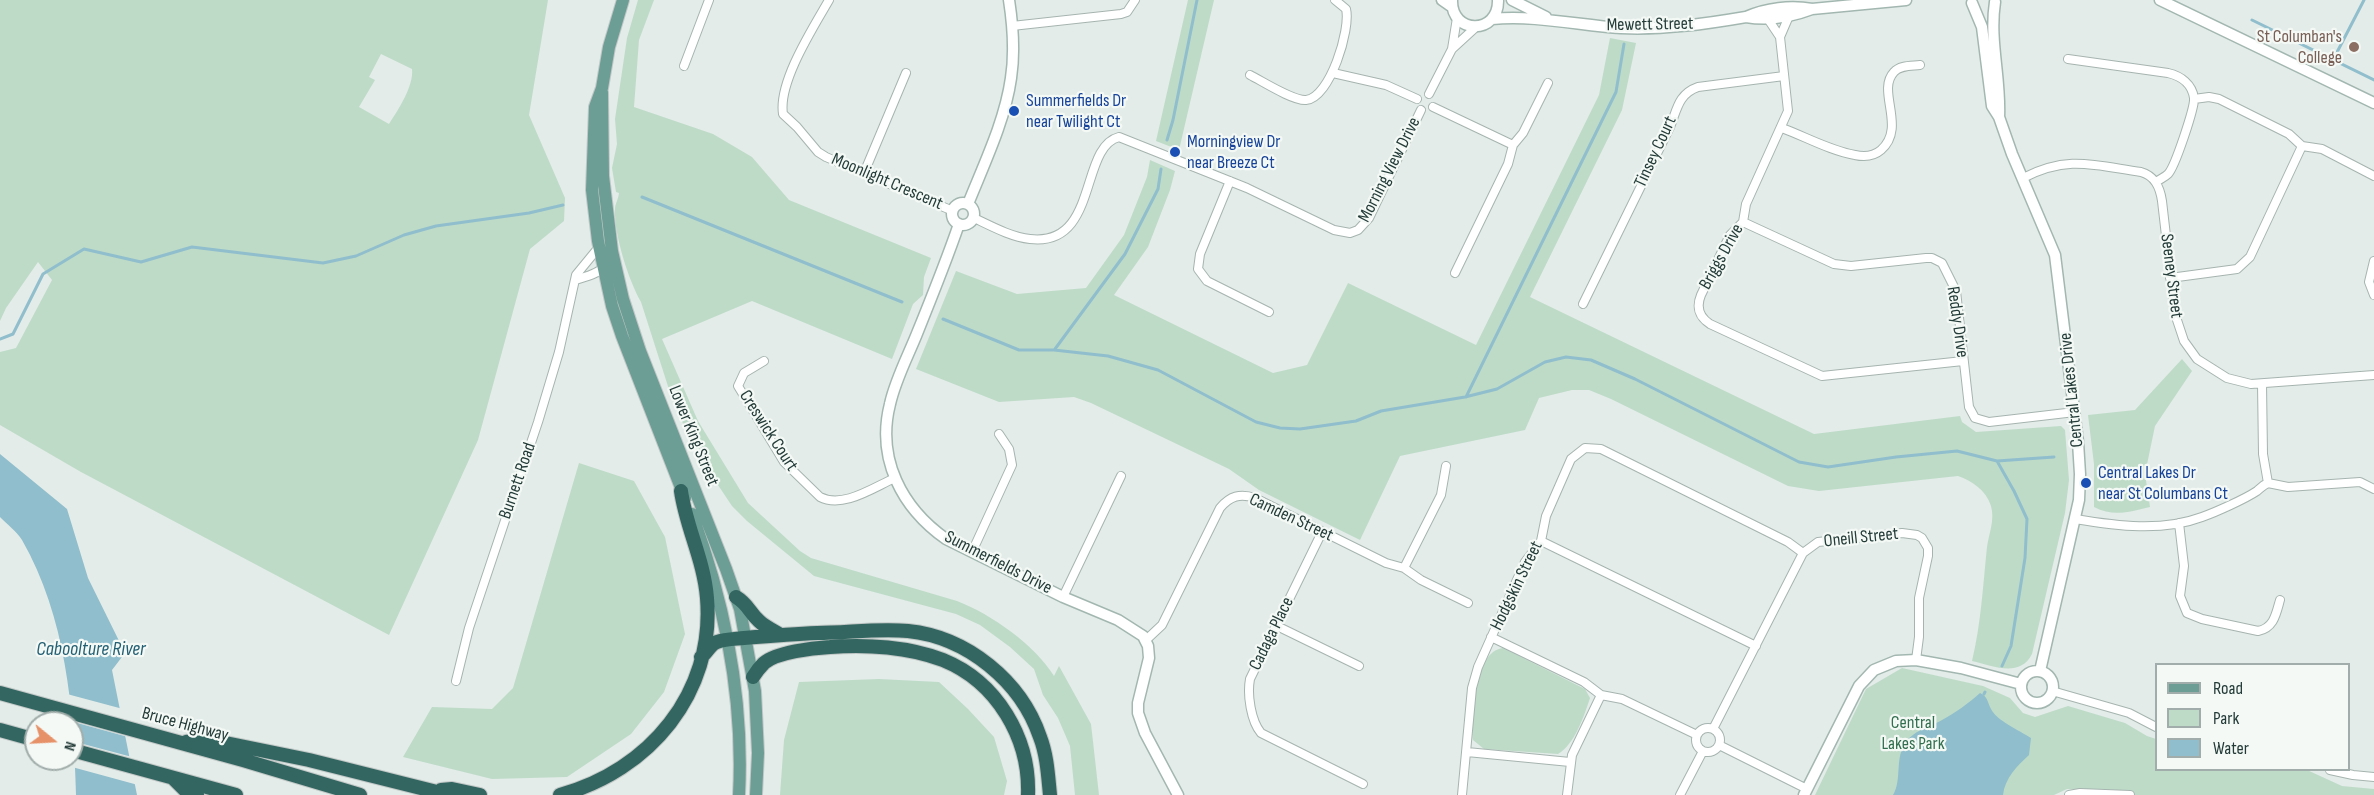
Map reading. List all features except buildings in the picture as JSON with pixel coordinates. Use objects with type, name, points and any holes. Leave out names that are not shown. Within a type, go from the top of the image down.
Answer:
[{"type":"highway","points":[[560,795],[609,777],[633,762],[653,744],[686,699],[701,657],[707,627],[707,596],[698,548],[682,503],[681,491]]},
{"type":"highway","points":[[736,597],[747,603],[752,614],[761,623],[779,634]]},
{"type":"highway","points":[[701,657],[713,644],[779,634],[909,631],[951,643],[976,656],[1004,678],[1021,699],[1034,721],[1045,752],[1050,795]]},
{"type":"highway","points":[[753,677],[762,664],[769,659],[823,647],[878,647],[942,660],[980,683],[1008,717],[1024,756],[1028,795]]},
{"type":"highway","name":"Bruce Highway","points":[[0,693],[182,742],[360,795]]},
{"type":"highway","points":[[0,730],[24,737]]},
{"type":"highway","points":[[182,742],[206,739],[347,768],[449,795]]},
{"type":"highway","points":[[84,753],[236,795]]},
{"type":"highway","points":[[173,778],[188,792],[197,795]]},
{"type":"highway","points":[[435,791],[452,789],[480,795]]},
{"type":"main road","name":"Lower King Street","points":[[623,0],[609,47],[602,88],[603,176],[612,251],[623,299],[640,351],[736,597],[753,677],[758,736],[756,795]]},
{"type":"main road","name":"Lower King Street","points":[[602,88],[595,107],[592,190],[603,269],[622,336],[705,554],[728,640],[739,714],[739,795]]},
{"type":"street","points":[[684,66],[709,0]]},
{"type":"street","name":"Moonlight Crescent","points":[[829,0],[795,65],[782,98],[783,114],[818,152],[953,211]]},
{"type":"street","points":[[968,204],[1008,97],[1013,61],[1009,0]]},
{"type":"street","points":[[1012,26],[1121,14],[1127,12],[1135,0]]},
{"type":"street","points":[[1250,75],[1306,100],[1320,91],[1333,73],[1347,16],[1342,5],[1335,0]]},
{"type":"street","points":[[1442,0],[1454,8],[1468,26],[1476,27]]},
{"type":"street","points":[[1430,94],[1452,49],[1476,27],[1492,19],[1496,14],[1498,0]]},
{"type":"street","name":"Mewett Street","points":[[1512,0],[1553,20]]},
{"type":"street","name":"Mewett Street","points":[[1492,19],[1507,17],[1639,28],[1674,27],[1746,17],[1768,19],[1812,9],[1906,0]]},
{"type":"street","points":[[2160,0],[2374,103]]},
{"type":"street","points":[[1969,2],[1984,6],[1996,1]]},
{"type":"street","name":"Central Lakes Drive","points":[[1996,1],[1992,27],[2000,103],[1999,117]]},
{"type":"street","name":"Central Lakes Drive","points":[[1969,2],[1982,27],[1992,106],[1999,117],[2049,238],[2059,270],[2075,412],[2080,474],[2075,519],[2040,671]]},
{"type":"street","name":"Mewett Street","points":[[1746,17],[1757,12],[1798,6],[1812,9]]},
{"type":"street","points":[[1452,49],[1454,8]]},
{"type":"street","name":"Briggs Drive","points":[[1780,37],[1789,16]]},
{"type":"street","name":"Briggs Drive","points":[[1768,19],[1780,37],[1788,111],[1746,204],[1743,222],[1730,235],[1699,301],[1699,311],[1706,321],[1822,376],[1963,361]]},
{"type":"street","points":[[2023,178],[2051,166],[2073,163],[2141,172],[2148,174],[2156,182],[2169,173],[2173,164],[2191,114],[2194,99],[2189,85],[2176,75],[2068,59]]},
{"type":"street","points":[[1782,128],[1856,156],[1871,156],[1888,142],[1892,130],[1889,80],[1896,70],[1902,67],[1920,65]]},
{"type":"street","points":[[864,173],[906,73]]},
{"type":"street","points":[[1333,73],[1386,85],[1417,99]]},
{"type":"street","name":"Tinsey Court","points":[[1583,304],[1670,127],[1680,99],[1685,93],[1698,87],[1784,76]]},
{"type":"street","points":[[1455,273],[1508,164],[1513,145],[1523,133],[1548,83]]},
{"type":"street","points":[[1417,99],[1424,93],[1430,94],[1433,98],[1433,107]]},
{"type":"street","points":[[2194,99],[2209,97],[2219,99],[2289,134],[2302,146],[2322,149],[2374,176]]},
{"type":"street","points":[[1417,99],[1421,110],[1429,110],[1433,107]]},
{"type":"street","points":[[1433,107],[1513,145]]},
{"type":"street","name":"Morning View Drive","points":[[974,218],[1028,239],[1052,237],[1062,232],[1077,216],[1103,148],[1119,137],[1230,181],[1334,230],[1350,233],[1358,230],[1369,218],[1421,110]]},
{"type":"street","points":[[2170,278],[2237,268],[2244,264],[2250,257],[2302,146]]},
{"type":"street","points":[[1230,181],[1200,254],[1198,269],[1207,281],[1269,312]]},
{"type":"street","name":"Seeney Street","points":[[2156,182],[2162,201],[2178,330],[2197,359],[2216,374],[2251,384],[2374,375]]},
{"type":"street","points":[[968,204],[973,208],[974,218],[969,224],[959,224],[953,217],[953,211],[957,205],[968,204]]},
{"type":"street","name":"Reddy Drive","points":[[1743,222],[1834,264],[1851,266],[1926,258],[1937,259],[1946,267],[1956,291],[1969,407],[1976,418],[1989,422],[2075,412]]},
{"type":"street","name":"Summerfields Drive","points":[[959,224],[889,407],[886,440],[895,478],[909,506],[946,539],[1063,597],[1118,620],[1138,632],[1146,640]]},
{"type":"street","name":"Burnett Road","points":[[456,681],[469,628],[559,352],[575,280],[580,269],[599,247]]},
{"type":"street","points":[[575,280],[603,269],[612,251]]},
{"type":"street","points":[[2374,261],[2369,282],[2374,295]]},
{"type":"street","name":"Creswick Court","points":[[764,361],[744,373],[738,386],[784,462],[820,497],[827,500],[843,500],[895,478]]},
{"type":"street","points":[[2262,384],[2262,435],[2268,483]]},
{"type":"street","points":[[972,552],[1011,473],[1012,457],[999,434]]},
{"type":"street","name":"Hodgskin Street","points":[[1462,795],[1473,680],[1529,554],[1540,541],[1546,516],[1571,459],[1580,451],[1592,448],[1601,449],[1778,537],[1803,553]]},
{"type":"street","points":[[1404,568],[1441,495],[1446,466]]},
{"type":"street","points":[[1063,597],[1121,476]]},
{"type":"street","points":[[2075,519],[2135,526],[2179,523],[2203,517],[2254,493],[2268,483],[2288,487],[2360,482],[2374,489]]},
{"type":"street","name":"Camden Street","points":[[1146,640],[1162,625],[1220,508],[1230,498],[1241,495],[1255,498],[1386,563],[1404,568],[1420,580],[1468,603]]},
{"type":"street","points":[[2179,523],[2184,566],[2180,596],[2187,613],[2202,619],[2258,631],[2265,630],[2273,621],[2280,600]]},
{"type":"street","name":"Cadaga Place","points":[[1322,532],[1249,686],[1258,730],[1363,784]]},
{"type":"street","name":"Oneill Street","points":[[1713,729],[1803,553],[1818,542],[1902,533],[1922,538],[1928,548],[1928,556],[1919,598],[1919,638],[1916,660]]},
{"type":"street","points":[[1540,541],[1756,646]]},
{"type":"street","points":[[1276,626],[1359,666]]},
{"type":"street","points":[[1491,637],[1584,682],[1601,695],[1622,699],[1697,735]]},
{"type":"street","points":[[1146,640],[1149,658],[1138,703],[1138,713],[1145,733],[1178,795]]},
{"type":"street","points":[[1719,745],[1805,792],[1866,676],[1874,670],[1896,661],[1916,660],[1961,668],[2021,684]]},
{"type":"street","points":[[2040,671],[2049,676],[2052,690],[2047,700],[2031,702],[2023,695],[2021,684],[2030,672],[2040,671]]},
{"type":"street","points":[[2052,690],[2120,710],[2147,720],[2155,726]]},
{"type":"street","points":[[1567,795],[1570,762],[1601,695]]},
{"type":"street","points":[[1702,729],[1713,729],[1720,738],[1719,745],[1710,752],[1703,751],[1698,746],[1697,735],[1702,729]]},
{"type":"street","points":[[1680,795],[1703,751]]},
{"type":"street","points":[[1467,752],[1570,762]]},
{"type":"street","points":[[2335,771],[2374,777]]},
{"type":"street","points":[[2069,795],[2080,793],[2130,795]]},
{"type":"green space","points":[[0,0],[548,0],[529,115],[565,198],[564,221],[530,249],[478,440],[389,635],[81,472],[0,425],[0,352],[16,348],[52,280],[38,262],[6,308],[0,321]],"holes":[[[381,54],[412,69],[411,83],[389,124],[359,107],[375,80],[369,77]]]},
{"type":"green space","points":[[638,0],[654,0],[639,40],[634,107],[713,134],[752,157],[789,200],[931,258],[924,277],[923,295],[913,304],[892,359],[752,301],[662,339],[698,421],[748,503],[800,551],[811,558],[957,601],[998,622],[1024,642],[1046,664],[1054,676],[1059,666],[1091,724],[1099,795],[1075,795],[1070,746],[1058,718],[1043,695],[1034,669],[1010,647],[980,625],[956,614],[814,576],[732,506],[714,479],[711,467],[694,446],[674,405],[641,302],[623,258],[615,220],[619,193],[616,192],[612,168],[617,144],[615,119],[627,38]]},
{"type":"green space","points":[[1188,0],[1214,0],[1179,150],[1156,141]]},
{"type":"green space","points":[[1610,38],[1636,43],[1622,110],[1530,297],[1814,434],[1960,416],[1962,422],[1976,432],[2061,426],[2065,430],[2069,480],[2065,513],[2032,654],[2021,666],[2005,668],[1972,661],[1980,619],[1992,511],[1989,500],[1982,491],[1973,483],[1958,476],[1819,491],[1788,486],[1611,399],[1589,390],[1572,390],[1539,398],[1525,430],[1400,456],[1360,540],[1259,490],[1229,469],[1091,403],[1074,397],[999,402],[916,369],[956,271],[1017,294],[1086,288],[1124,235],[1147,177],[1150,160],[1175,171],[1170,190],[1148,247],[1114,295],[1273,373],[1307,365],[1348,283],[1476,345],[1599,95]]},
{"type":"green space","points":[[2182,359],[2192,371],[2155,426],[2145,474],[2150,507],[2115,513],[2094,507],[2094,464],[2088,415],[2135,410]]},
{"type":"green space","points":[[579,463],[634,481],[665,537],[685,634],[664,692],[631,734],[567,777],[492,779],[403,757],[432,707],[492,709],[513,688]]},
{"type":"green space","points":[[1503,648],[1585,689],[1590,698],[1574,737],[1558,754],[1484,749],[1473,740],[1474,701],[1480,673],[1493,652]]},
{"type":"green space","name":"Central Lakes Park","points":[[1902,668],[1983,686],[2010,698],[2023,713],[2035,717],[2068,706],[2125,723],[2155,739],[2155,771],[2309,771],[2342,786],[2374,789],[2374,795],[2135,795],[2119,790],[2067,789],[2054,795],[1815,795],[1866,689]]},
{"type":"green space","points":[[879,679],[939,682],[994,737],[1007,781],[1004,795],[780,795],[784,740],[799,682]]},
{"type":"water","name":"Caboolture River","points":[[0,454],[67,509],[88,578],[125,653],[112,670],[137,795],[76,795],[75,771],[84,771],[84,711],[71,711],[58,632],[37,570],[22,540],[0,517]]},
{"type":"water","points":[[1980,693],[1998,717],[2031,738],[2029,755],[2009,778],[2003,795],[1893,795],[1896,789],[1901,751],[1908,740],[1916,733],[1957,711]]},
{"type":"pier","points":[[67,694],[123,709],[128,737],[84,725],[84,711],[69,711]]},
{"type":"pier","points":[[84,744],[132,757],[138,785],[84,770]]},
{"type":"waterway","points":[[1167,140],[1197,0]]},
{"type":"waterway","points":[[2333,60],[2364,0]]},
{"type":"waterway","points":[[2252,20],[2374,80]]},
{"type":"waterway","points":[[1466,397],[1616,92],[1624,44]]},
{"type":"waterway","points":[[1055,349],[1125,254],[1158,189],[1161,169]]},
{"type":"waterway","points":[[642,197],[902,302]]},
{"type":"waterway","points":[[0,339],[13,334],[43,274],[84,249],[141,262],[192,247],[323,263],[356,256],[404,235],[436,226],[529,213],[563,205]]},
{"type":"waterway","points":[[943,319],[1019,350],[1054,350],[1108,356],[1158,370],[1256,422],[1280,428],[1300,429],[1356,421],[1381,411],[1465,397],[1497,389],[1545,362],[1566,357],[1591,360],[1635,379],[1799,462],[1828,467],[1957,451],[1997,461],[2027,519],[2025,558],[2011,646],[2002,666]]},
{"type":"waterway","points":[[1997,461],[2054,457]]},
{"type":"place","name":"St Columban's College","points":[[2354,47]]},
{"type":"place","name":"Summerfields Dr near Twilight Ct","points":[[1014,111]]},
{"type":"place","name":"Morningview Dr near Breeze Ct","points":[[1175,152]]},
{"type":"place","name":"Central Lakes Dr near St Columbans Ct","points":[[2086,483]]}]
